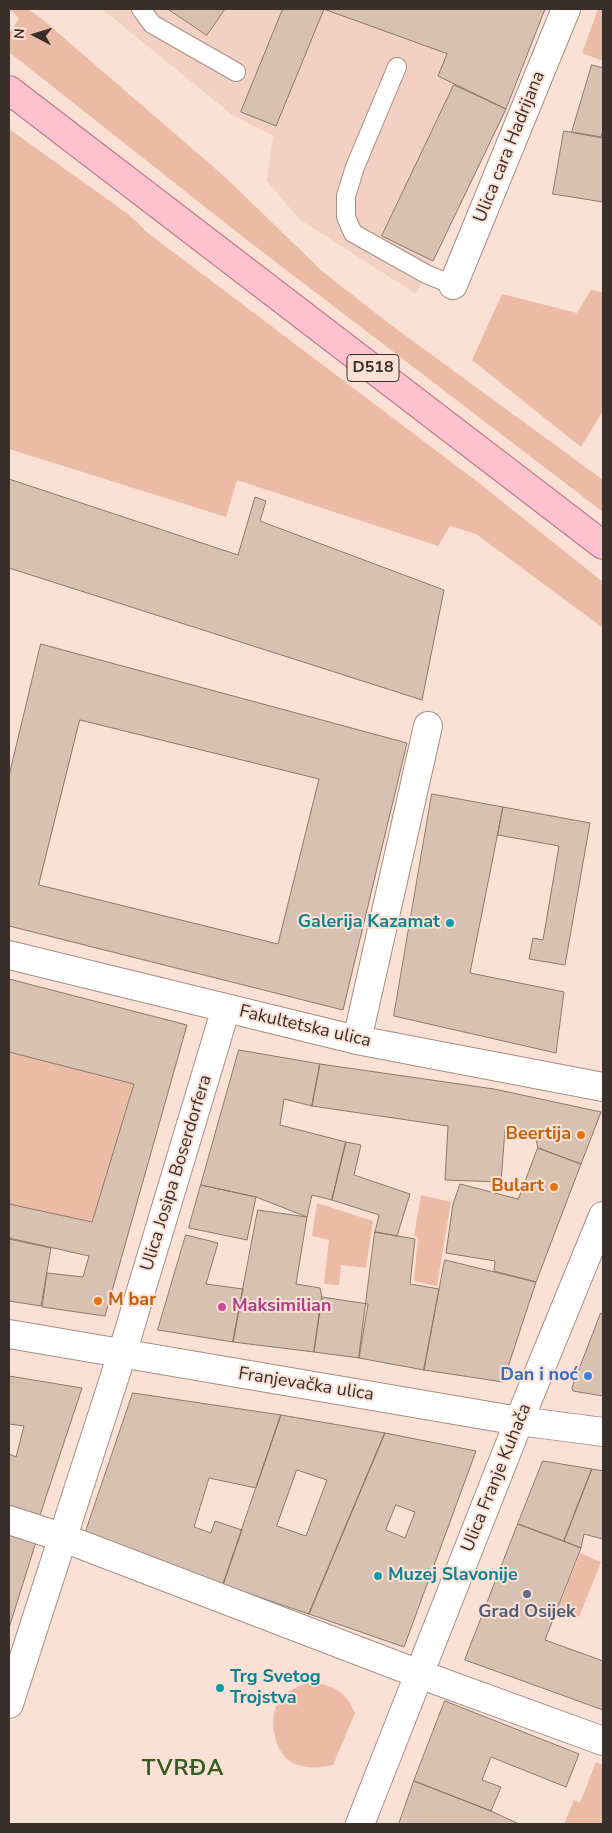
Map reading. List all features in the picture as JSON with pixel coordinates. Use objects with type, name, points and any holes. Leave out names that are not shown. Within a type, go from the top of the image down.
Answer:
[{"type":"main road","name":"D518","points":[[9,90],[603,545]]},
{"type":"street","name":"Ulica cara Hadrijana","points":[[453,285],[566,9]]},
{"type":"street","points":[[357,1040],[428,726]]},
{"type":"street","name":"Fakultetska ulica","points":[[9,955],[357,1040],[603,1087]]},
{"type":"street","name":"Ulica Josipa Boserdorfera","points":[[61,1537],[122,1354],[226,1008]]},
{"type":"street","name":"Ulica Franje Kuhača","points":[[360,1824],[519,1420],[603,1216]]},
{"type":"street","name":"Franjevačka ulica","points":[[9,1334],[519,1420],[603,1432]]},
{"type":"street","points":[[9,1520],[61,1537],[419,1674],[603,1741]]},
{"type":"street","points":[[9,1704],[61,1537]]},
{"type":"lane","points":[[141,9],[152,24],[236,72]]},
{"type":"lane","points":[[397,67],[355,167],[346,196],[346,217],[353,233],[426,274],[453,285]]},
{"type":"shaded area","points":[[9,9],[28,9],[42,19],[225,177],[322,271],[391,325],[603,480],[603,512],[243,237],[9,52],[9,34],[19,18]]},
{"type":"shaded area","points":[[102,9],[545,9],[506,109],[416,294],[299,219],[267,181],[273,136],[231,114]]},
{"type":"shaded area","points":[[598,9],[603,9],[603,61],[582,53]]},
{"type":"shaded area","points":[[9,129],[128,214],[148,233],[479,483],[603,582],[603,628],[476,534],[450,526],[438,546],[237,480],[226,517],[9,449]]},
{"type":"shaded area","points":[[591,290],[603,292],[603,411],[581,447],[472,360],[502,294],[577,313]]},
{"type":"shaded area","points":[[9,1052],[134,1084],[92,1222],[9,1204]]},
{"type":"shaded area","points":[[421,1195],[451,1202],[437,1286],[414,1281],[418,1237],[414,1236]]},
{"type":"shaded area","points":[[317,1203],[373,1221],[366,1268],[341,1265],[339,1285],[324,1284],[329,1240],[312,1236]]},
{"type":"shaded area","points":[[580,1553],[601,1562],[579,1617],[558,1609]]},
{"type":"shaded area","points":[[308,1683],[316,1683],[337,1690],[347,1699],[355,1713],[333,1765],[314,1768],[295,1764],[282,1754],[275,1738],[273,1720],[277,1704],[287,1693]]},
{"type":"shaded area","points":[[596,1762],[603,1765],[603,1824],[564,1824],[574,1800],[580,1803]]},
{"type":"building","points":[[168,9],[225,9],[207,35]]},
{"type":"building","points":[[283,9],[324,9],[276,126],[241,112]]},
{"type":"building","points":[[324,9],[545,9],[506,109],[438,76],[447,54]]},
{"type":"building","points":[[592,65],[603,68],[603,130],[601,137],[572,132]]},
{"type":"building","points":[[454,85],[506,109],[433,261],[382,236]]},
{"type":"building","points":[[564,131],[603,138],[603,202],[553,194]]},
{"type":"building","points":[[9,479],[238,555],[255,497],[266,501],[260,521],[444,590],[422,700],[9,568]]},
{"type":"building","points":[[41,644],[407,743],[343,1010],[9,926],[9,776]],"holes":[[[80,720],[319,779],[278,944],[39,885]]]},
{"type":"building","points":[[432,794],[503,807],[470,973],[564,992],[556,1053],[394,1016]]},
{"type":"building","points":[[503,807],[590,823],[565,965],[529,959],[533,938],[543,940],[559,846],[498,835]]},
{"type":"building","points":[[9,979],[187,1025],[105,1316],[42,1307],[47,1273],[83,1277],[89,1256],[9,1238],[9,1204],[92,1222],[134,1084],[9,1052]]},
{"type":"building","points":[[239,1050],[320,1064],[312,1106],[284,1099],[280,1125],[346,1142],[332,1200],[312,1195],[307,1217],[256,1197],[201,1185]]},
{"type":"building","points":[[320,1064],[494,1089],[601,1112],[581,1164],[538,1148],[535,1136],[505,1130],[501,1182],[445,1180],[448,1126],[312,1106]]},
{"type":"building","points":[[346,1142],[361,1145],[354,1175],[410,1194],[397,1236],[375,1232],[379,1215],[332,1200]]},
{"type":"building","points":[[538,1148],[581,1164],[536,1282],[494,1271],[495,1261],[446,1253],[453,1204],[460,1184],[518,1199]]},
{"type":"building","points":[[201,1185],[256,1197],[247,1240],[189,1228]]},
{"type":"building","points":[[258,1210],[307,1217],[296,1284],[320,1288],[322,1297],[314,1352],[233,1342]]},
{"type":"building","points":[[375,1232],[415,1239],[410,1284],[439,1289],[424,1370],[359,1358]]},
{"type":"building","points":[[186,1235],[218,1243],[206,1284],[243,1289],[233,1342],[158,1330]]},
{"type":"building","points":[[9,1239],[51,1248],[41,1306],[9,1301]]},
{"type":"building","points":[[445,1260],[536,1282],[503,1382],[424,1370]]},
{"type":"building","points":[[322,1297],[368,1304],[359,1358],[314,1352]]},
{"type":"building","points":[[601,1313],[603,1313],[603,1396],[573,1391],[572,1388]]},
{"type":"building","points":[[9,1376],[82,1388],[40,1515],[9,1505],[9,1454],[16,1457],[24,1426],[9,1424]]},
{"type":"building","points":[[133,1393],[281,1415],[256,1488],[209,1478],[194,1527],[211,1533],[215,1521],[242,1530],[223,1585],[84,1537]]},
{"type":"building","points":[[281,1415],[385,1433],[309,1614],[223,1585]],"holes":[[[297,1470],[327,1480],[306,1536],[277,1526]]]},
{"type":"building","name":"Muzej Slavonije","points":[[385,1433],[476,1451],[404,1647],[309,1614]],"holes":[[[396,1505],[415,1512],[405,1538],[386,1530]]]},
{"type":"building","points":[[543,1461],[592,1469],[564,1541],[518,1524]]},
{"type":"building","points":[[592,1469],[603,1471],[603,1539],[584,1534],[581,1548],[564,1541]]},
{"type":"building","name":"Grad Osijek","points":[[518,1524],[581,1548],[545,1640],[603,1661],[603,1710],[465,1660]]},
{"type":"building","points":[[9,1533],[36,1542],[9,1628]]},
{"type":"building","points":[[445,1701],[579,1754],[566,1787],[491,1757],[482,1780],[501,1787],[491,1811],[414,1781]]},
{"type":"building","points":[[414,1781],[491,1811],[519,1824],[399,1824]]},
{"type":"place","name":"Galerija Kazamat","points":[[450,923]]},
{"type":"place","name":"Beertija","points":[[581,1135]]},
{"type":"place","name":"Bulart","points":[[554,1187]]},
{"type":"place","name":"M bar","points":[[98,1301]]},
{"type":"place","name":"Maksimilian","points":[[222,1307]]},
{"type":"place","name":"Dan i noć","points":[[588,1376]]},
{"type":"place","name":"Muzej Slavonije","points":[[378,1576]]},
{"type":"place","name":"Grad Osijek","points":[[527,1594]]},
{"type":"place","name":"Trg Svetog Trojstva","points":[[220,1688]]},
{"type":"district","name":"TVRĐA","points":[[183,1770]]}]
